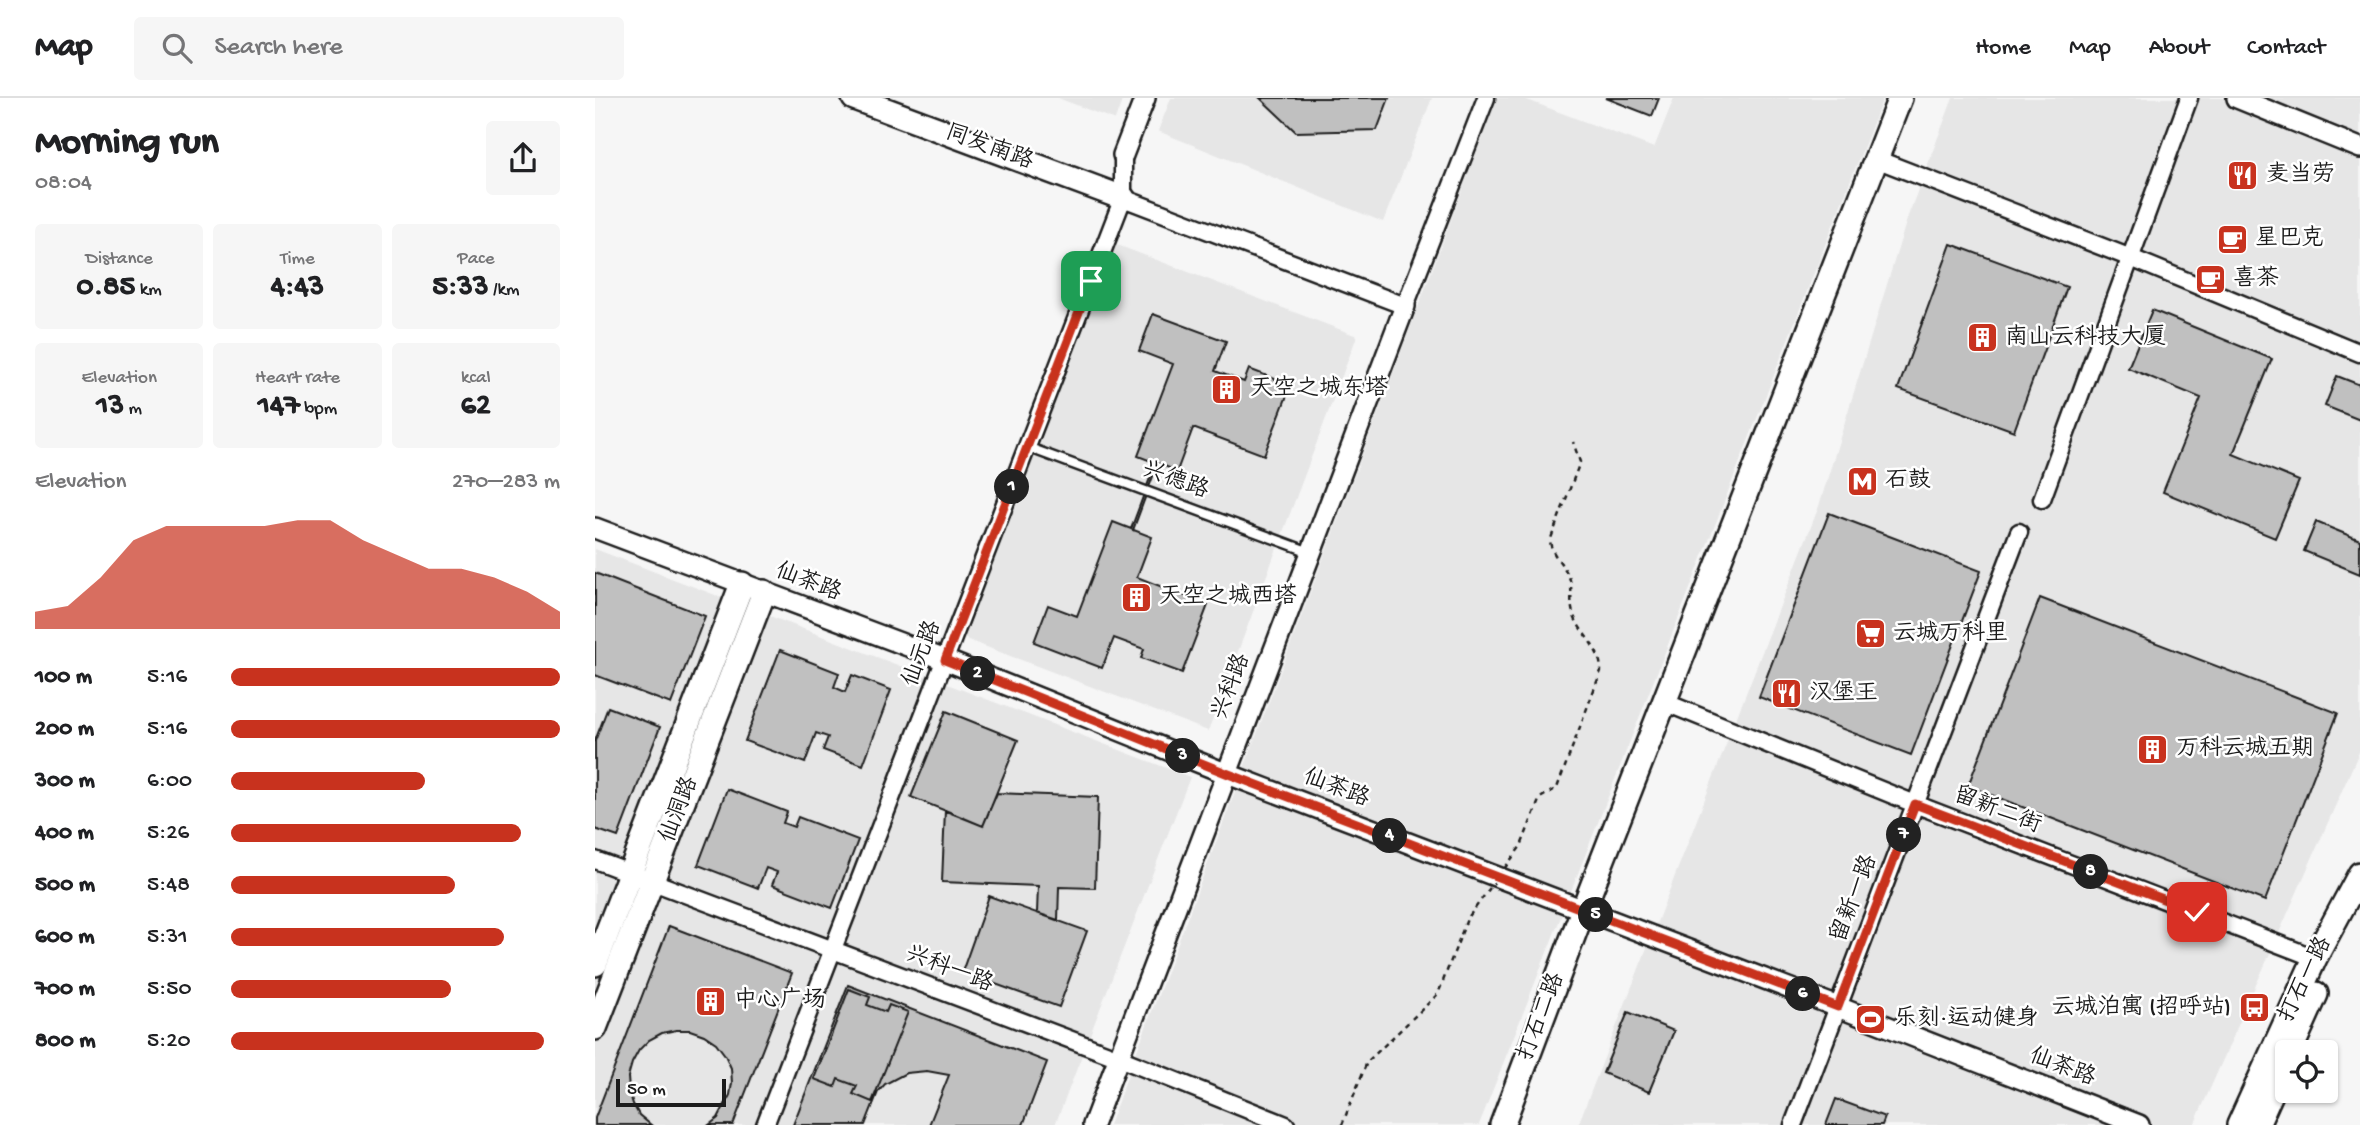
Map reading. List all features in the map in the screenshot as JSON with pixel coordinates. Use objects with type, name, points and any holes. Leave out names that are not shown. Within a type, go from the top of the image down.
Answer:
[{"type":"main road","name":"同发南路","points":[[854,98],[1123,198]]},
{"type":"main road","name":"打石二路","points":[[1502,1125],[1583,909],[1900,98]]},
{"type":"main road","name":"仙洞路","points":[[595,964],[742,584]]},
{"type":"main road","name":"仙洞路","points":[[595,1028],[764,592]]},
{"type":"main road","name":"打石一路","points":[[2239,1125],[2315,958],[2360,874]]},
{"type":"main road","name":"打石一路","points":[[2296,1040],[2360,902]]},
{"type":"main road","name":"打石一路","points":[[2257,1125],[2275,1085]]},
{"type":"street","points":[[1145,98],[1123,155],[1123,198],[1405,306],[1486,98]]},
{"type":"street","points":[[2042,499],[2189,98]]},
{"type":"street","points":[[2237,98],[2360,148]]},
{"type":"street","points":[[1876,159],[2131,258],[2360,353]]},
{"type":"street","name":"仙元路","points":[[765,1125],[1123,198]]},
{"type":"street","name":"兴科路","points":[[1093,1125],[1405,306]]},
{"type":"street","name":"仙茶路","points":[[595,528],[945,660],[1226,773],[2139,1125]]},
{"type":"street","name":"留新一路","points":[[1793,1125],[2019,532]]},
{"type":"street","name":"留新二街","points":[[1664,702],[1915,804],[2315,958]]},
{"type":"street","name":"兴科一路","points":[[595,860],[1119,1058],[1286,1125]]},
{"type":"lane","name":"兴德路","points":[[1027,447],[1310,552]]},
{"type":"path","points":[[1342,1125],[1367,1062],[1438,994],[1468,919],[1521,846],[1540,798],[1557,788],[1601,671],[1597,650],[1573,612],[1570,579],[1552,552],[1550,541],[1580,462],[1573,442]]},
{"type":"shaded area","points":[[1058,98],[1123,98],[1115,120]]},
{"type":"shaded area","points":[[1171,98],[1432,98],[1383,222],[1158,131]]},
{"type":"shaded area","points":[[1497,98],[1522,98],[1654,148],[1674,98],[1883,98],[1479,1125],[1109,1125]]},
{"type":"shaded area","points":[[1953,98],[2360,98],[2360,750],[2194,1125],[1578,1125],[1819,506],[1908,216]]},
{"type":"shaded area","points":[[1112,243],[1357,336],[1208,731],[963,638]]},
{"type":"shaded area","points":[[595,549],[1190,777],[1055,1125],[595,1125]]},
{"type":"building","points":[[1260,98],[1389,98],[1377,130],[1296,132]]},
{"type":"building","points":[[1606,98],[1659,98],[1652,116]]},
{"type":"building","name":"南山云科技大厦","points":[[1951,244],[2067,287],[2014,431],[1898,389]]},
{"type":"building","points":[[2152,310],[2272,359],[2233,454],[2299,481],[2275,538],[2163,492],[2201,398],[2128,368]]},
{"type":"building","name":"天空之城东塔","points":[[1153,314],[1226,341],[1215,371],[1244,382],[1249,369],[1291,385],[1264,455],[1193,428],[1177,471],[1138,456],[1173,364],[1139,351]]},
{"type":"building","points":[[2337,376],[2360,385],[2360,420],[2325,406]]},
{"type":"building","points":[[1156,462],[1158,463],[1133,530],[1131,529]]},
{"type":"building","name":"云城万科里","points":[[1829,513],[1981,571],[1911,755],[1759,697]]},
{"type":"building","name":"天空之城西塔","points":[[1113,522],[1152,537],[1137,577],[1208,605],[1182,673],[1141,658],[1144,649],[1114,638],[1102,668],[1034,642],[1048,605],[1077,616]]},
{"type":"building","points":[[2316,522],[2360,540],[2360,574],[2304,551]]},
{"type":"building","points":[[595,573],[705,616],[671,704],[595,675]]},
{"type":"building","name":"万科云城五期","points":[[2040,598],[2338,713],[2265,901],[1968,786]]},
{"type":"building","points":[[780,650],[839,673],[834,687],[845,692],[852,675],[891,690],[863,765],[823,750],[828,737],[816,733],[805,763],[745,741]]},
{"type":"building","points":[[608,707],[660,727],[618,837],[595,829],[595,741]]},
{"type":"building","points":[[946,711],[1018,740],[983,826],[911,797]]},
{"type":"building","points":[[727,789],[787,812],[783,823],[794,827],[798,817],[858,840],[832,908],[772,885],[777,872],[766,868],[758,888],[698,865]]},
{"type":"building","points":[[997,793],[1098,797],[1095,888],[1059,887],[1058,920],[1037,913],[1038,886],[942,882],[945,810],[983,826]]},
{"type":"building","points":[[989,896],[1087,931],[1059,1007],[962,972]]},
{"type":"building","name":"中心广场","points":[[669,926],[792,973],[733,1125],[709,1125],[718,1118],[730,1095],[731,1068],[725,1055],[716,1043],[704,1035],[690,1030],[676,1030],[649,1040],[639,1050],[628,1077],[633,1104],[639,1115],[651,1125],[595,1125],[595,1118]]},
{"type":"building","points":[[848,985],[1047,1062],[1023,1125],[929,1125],[949,1075],[927,1071],[906,1073],[885,1084],[878,1092],[865,1125],[793,1125]]},
{"type":"building","points":[[849,989],[870,997],[867,1005],[886,1012],[889,1005],[908,1012],[872,1102],[853,1094],[857,1086],[838,1079],[835,1087],[814,1079]]},
{"type":"building","points":[[1628,1012],[1674,1031],[1649,1092],[1603,1073]]},
{"type":"building","points":[[1836,1099],[1885,1117],[1882,1125],[1826,1125]]},
{"type":"place","name":"麦当劳","points":[[2243,175]]},
{"type":"place","name":"星巴克","points":[[2232,239]]},
{"type":"place","name":"喜茶","points":[[2210,279]]},
{"type":"place","name":"南山云科技大厦","points":[[1982,338]]},
{"type":"place","name":"天空之城东塔","points":[[1227,389]]},
{"type":"place","name":"石鼓","points":[[1862,481]]},
{"type":"place","name":"天空之城西塔","points":[[1136,597]]},
{"type":"place","name":"云城万科里","points":[[1870,634]]},
{"type":"place","name":"汉堡王","points":[[1786,694]]},
{"type":"place","name":"万科云城五期","points":[[2153,749]]},
{"type":"place","name":"中心广场","points":[[711,1001]]},
{"type":"place","name":"云城泊寓 (招呼站)","points":[[2254,1008]]},
{"type":"place","name":"乐刻·运动健身","points":[[1871,1019]]},
{"type":"route","points":[[1091,281],[945,660],[1226,773],[1838,1007],[1915,804],[2197,912]]}]
